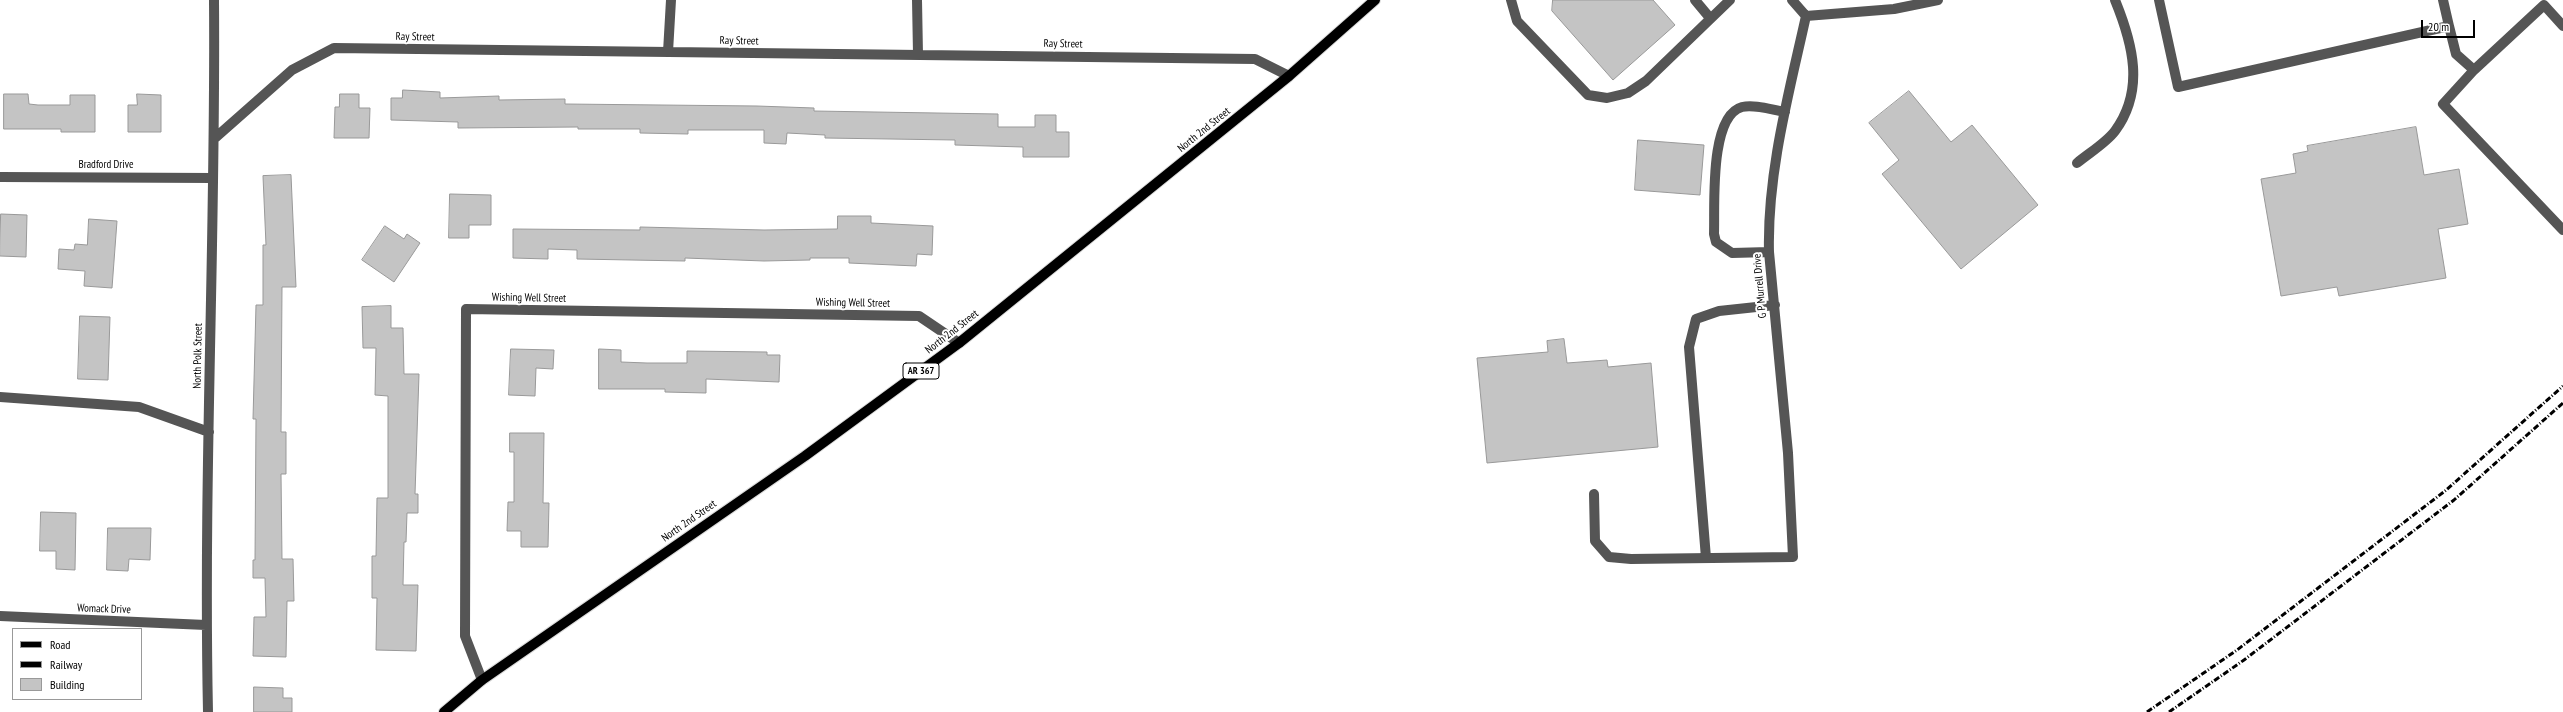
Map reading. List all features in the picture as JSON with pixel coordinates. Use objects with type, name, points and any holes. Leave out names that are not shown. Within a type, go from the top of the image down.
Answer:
[{"type":"main road","name":"North 2nd Street","points":[[444,712],[482,680],[805,456],[959,343],[1289,76],[1375,0]]},
{"type":"street","name":"North Polk Street","points":[[208,712],[206,625],[213,178],[215,138],[214,0]]},
{"type":"street","points":[[668,52],[671,0]]},
{"type":"street","points":[[917,0],[918,54]]},
{"type":"street","points":[[1511,0],[1517,21],[1583,89],[1588,94],[1607,98],[1628,93],[1646,81],[1730,0]]},
{"type":"street","points":[[1695,0],[1710,18]]},
{"type":"street","points":[[1792,0],[1806,16],[1894,9],[1938,0]]},
{"type":"street","points":[[2077,163],[2114,132],[2130,105],[2134,80],[2132,51],[2116,0]]},
{"type":"street","points":[[2159,0],[2178,87],[2449,26]]},
{"type":"street","points":[[2443,0],[2456,54],[2474,70]]},
{"type":"street","points":[[2563,26],[2544,5],[2474,70],[2444,104],[2563,230]]},
{"type":"street","name":"G P Murrell Drive","points":[[1706,558],[1793,557],[1788,453],[1769,252],[1771,200],[1785,112],[1806,16]]},
{"type":"street","name":"Ray Street","points":[[215,138],[292,70],[334,48],[1255,59],[1289,76]]},
{"type":"street","points":[[1769,252],[1732,253],[1716,242],[1714,234],[1717,154],[1721,134],[1726,120],[1732,112],[1743,107],[1754,107],[1785,112]]},
{"type":"street","name":"Bradford Drive","points":[[0,177],[213,178]]},
{"type":"street","points":[[1594,494],[1595,541],[1609,557],[1631,560],[1706,558],[1689,347],[1696,320],[1719,311],[1774,305]]},
{"type":"street","name":"Wishing Well Street","points":[[482,680],[465,636],[466,309],[919,316],[959,343]]},
{"type":"street","points":[[0,397],[139,406],[209,432]]},
{"type":"street","name":"Womack Drive","points":[[0,616],[206,625]]},
{"type":"building","points":[[1553,0],[1653,0],[1675,25],[1613,80],[1552,11]]},
{"type":"building","points":[[403,90],[440,92],[440,98],[499,96],[499,100],[565,99],[565,104],[757,106],[814,108],[814,111],[998,114],[998,127],[1035,127],[1035,115],[1056,115],[1056,132],[1069,132],[1069,157],[1023,157],[1023,147],[955,145],[955,140],[825,138],[825,135],[787,133],[786,144],[764,143],[764,130],[688,130],[688,134],[640,133],[640,129],[578,129],[578,127],[458,128],[458,122],[391,120],[391,98],[402,98]]},
{"type":"building","points":[[1909,91],[1951,142],[1972,125],[2038,205],[1961,269],[1882,174],[1899,160],[1869,123]]},
{"type":"building","points":[[4,94],[28,94],[29,104],[38,105],[70,105],[70,95],[95,95],[95,132],[61,132],[61,129],[4,129]]},
{"type":"building","points":[[137,94],[161,95],[161,132],[128,132],[128,105],[137,105]]},
{"type":"building","points":[[340,94],[359,94],[359,108],[370,108],[369,138],[334,138],[335,107],[339,107]]},
{"type":"building","points":[[2416,127],[2424,175],[2459,169],[2468,224],[2438,229],[2446,278],[2339,296],[2337,287],[2281,296],[2261,179],[2296,173],[2293,154],[2308,151],[2307,146]]},
{"type":"building","points":[[1638,140],[1704,145],[1700,195],[1635,190]]},
{"type":"building","points":[[291,175],[296,287],[282,287],[281,432],[286,432],[286,474],[281,474],[282,559],[293,559],[294,601],[287,601],[286,657],[253,656],[254,617],[266,617],[265,578],[253,578],[253,560],[255,560],[256,419],[253,419],[256,305],[263,305],[263,245],[266,245],[263,176]]},
{"type":"building","points":[[450,194],[491,195],[491,225],[469,225],[469,238],[449,238]]},
{"type":"building","points":[[1,214],[27,215],[26,257],[0,256]]},
{"type":"building","points":[[838,216],[871,216],[871,223],[933,226],[932,255],[917,254],[916,266],[849,263],[849,258],[810,258],[810,260],[764,261],[685,258],[685,261],[577,259],[577,250],[548,249],[548,259],[513,258],[513,229],[640,230],[640,227],[764,230],[837,229]]},
{"type":"building","points":[[89,219],[117,221],[112,288],[84,286],[85,271],[58,269],[59,249],[74,250],[75,244],[87,245]]},
{"type":"building","points":[[385,226],[404,239],[407,234],[420,243],[394,282],[362,260]]},
{"type":"building","points":[[391,306],[391,328],[403,328],[404,374],[419,374],[415,494],[418,494],[418,513],[407,513],[406,542],[404,542],[403,585],[418,585],[416,651],[376,650],[377,598],[372,598],[372,556],[376,556],[377,498],[388,498],[388,396],[375,395],[376,348],[363,348],[362,307]]},
{"type":"building","points":[[80,316],[110,317],[108,380],[78,379]]},
{"type":"building","points":[[1564,339],[1567,363],[1607,360],[1608,367],[1651,363],[1658,447],[1487,463],[1477,358],[1548,352],[1547,341]]},
{"type":"building","points":[[511,349],[554,350],[553,369],[536,368],[535,396],[509,395]]},
{"type":"building","points":[[599,349],[621,350],[621,362],[647,363],[687,363],[687,351],[767,352],[767,355],[780,355],[779,382],[706,379],[706,393],[665,392],[665,389],[599,389]]},
{"type":"building","points":[[510,433],[544,433],[543,503],[549,503],[548,547],[521,547],[521,531],[507,531],[508,502],[514,502],[514,452],[510,452]]},
{"type":"building","points":[[41,512],[76,513],[75,570],[56,569],[56,551],[40,551]]},
{"type":"building","points":[[108,528],[151,528],[150,560],[129,559],[128,571],[107,570]]},
{"type":"building","points":[[254,687],[283,688],[283,698],[292,698],[292,712],[254,712]]},
{"type":"railway","points":[[2147,712],[2237,650],[2445,491],[2563,386]]},
{"type":"railway","points":[[2169,712],[2244,660],[2454,500],[2563,403]]}]
